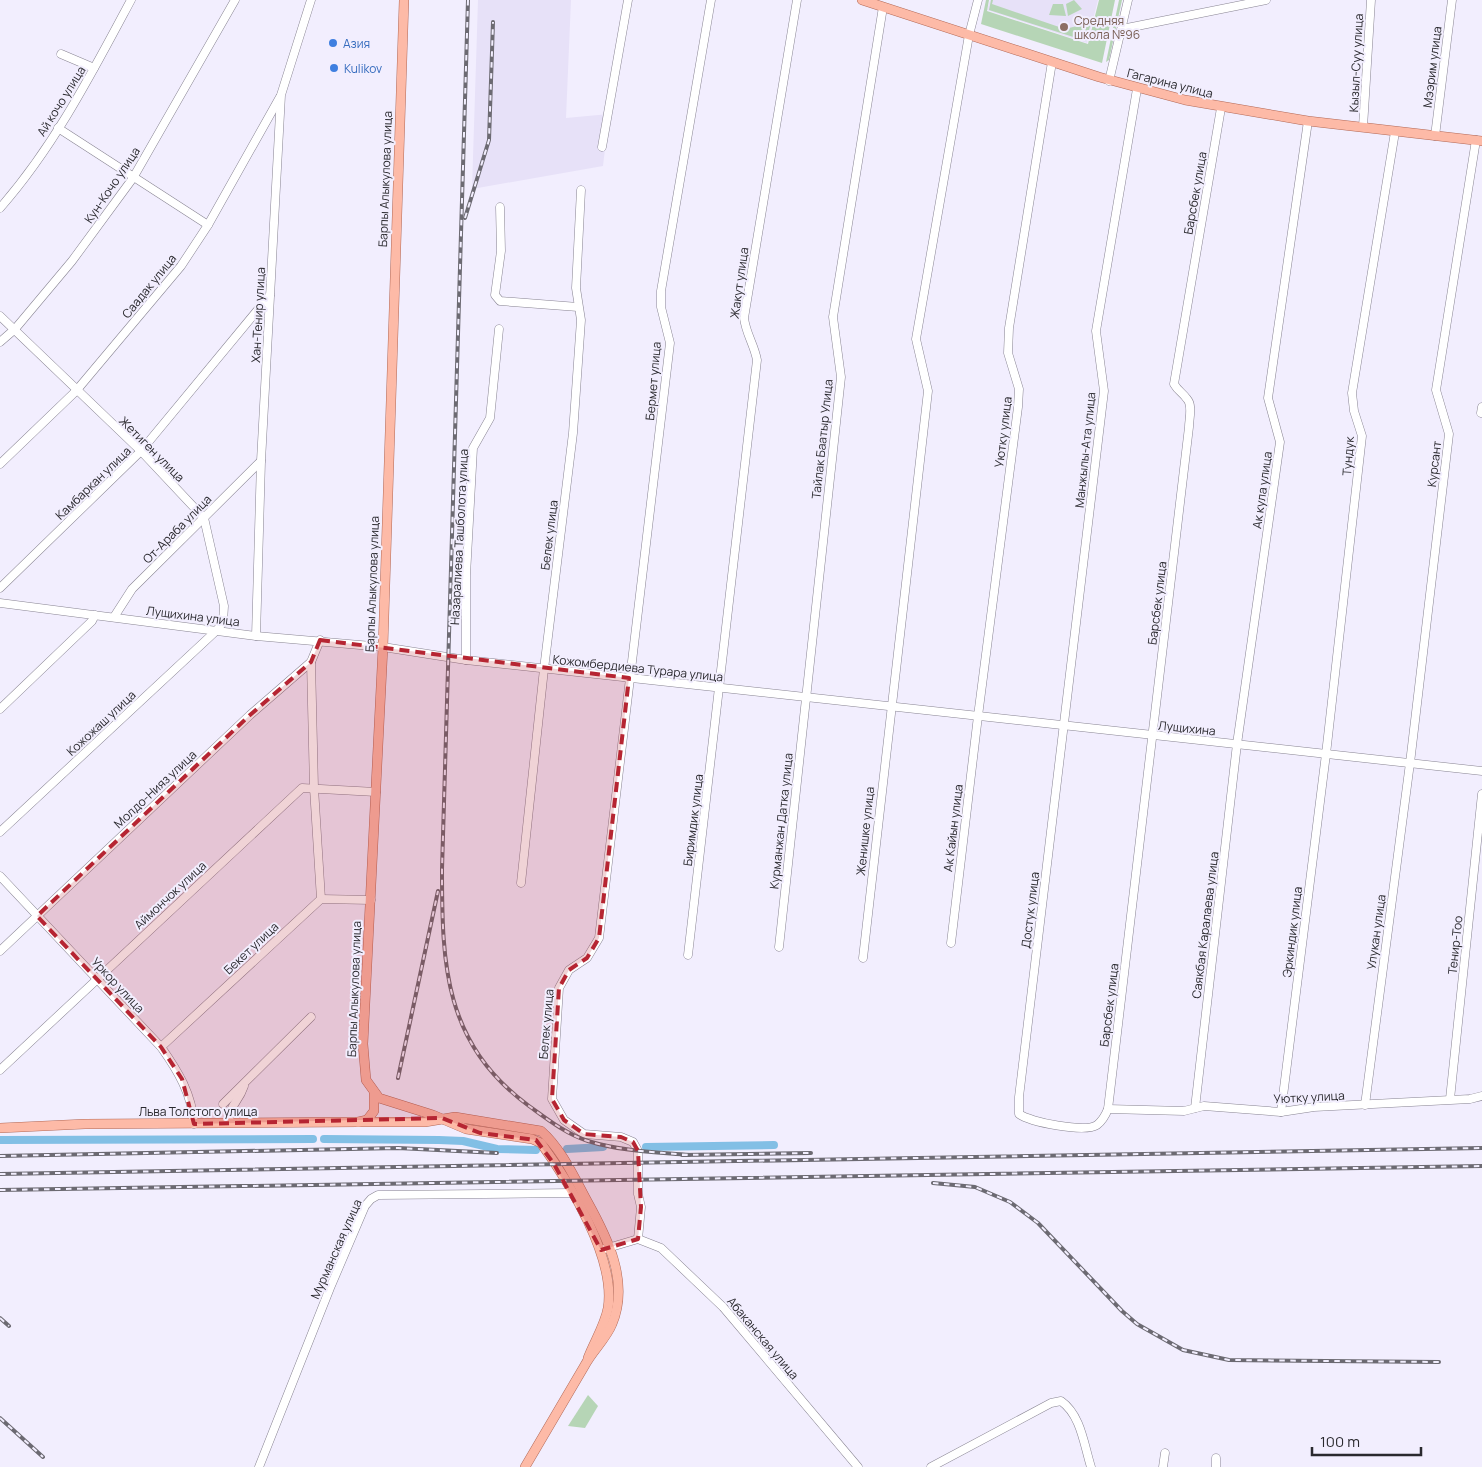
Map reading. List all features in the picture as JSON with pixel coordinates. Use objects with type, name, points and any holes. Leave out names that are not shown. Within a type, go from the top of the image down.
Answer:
[{"type":"main road","name":"Барпы Алыкулова улица","points":[[374,1094],[366,1080],[364,1068],[370,900],[384,647],[404,0]]},
{"type":"main road","name":"Гагарина улица","points":[[862,0],[1137,89],[1221,108],[1308,121],[1479,141]]},
{"type":"main road","points":[[358,1122],[367,1120],[374,1111],[374,1094],[393,1103],[442,1118],[456,1126],[480,1133],[536,1140],[550,1157],[571,1193],[600,1250],[608,1281],[608,1301],[604,1319],[588,1358],[525,1467]]},
{"type":"main road","points":[[442,1118],[455,1117],[542,1131],[550,1140],[574,1179],[610,1247],[618,1281],[616,1313],[605,1337],[588,1358]]},
{"type":"main road","name":"Льва Толстого улица","points":[[0,1128],[229,1123],[425,1122],[442,1118]]},
{"type":"street","name":"Ай кочо улица","points":[[0,208],[22,183],[58,128],[94,68],[131,0]]},
{"type":"street","name":"Кун-Кочо улица","points":[[0,342],[14,329],[72,261],[133,178],[236,0]]},
{"type":"street","name":"Хан-Тенир улица","points":[[256,636],[261,461],[281,95],[311,0]]},
{"type":"street","points":[[602,146],[628,0]]},
{"type":"street","name":"Бермет улица","points":[[629,678],[670,343],[661,307],[661,291],[711,0]]},
{"type":"street","name":"Жакут улица","points":[[720,688],[757,360],[754,347],[746,335],[744,318],[797,0]]},
{"type":"street","name":"Женишке улица","points":[[862,958],[928,391],[916,339],[969,35],[978,0]]},
{"type":"street","points":[[1110,80],[1128,0]]},
{"type":"street","points":[[1122,29],[1266,0]]},
{"type":"street","name":"Кызыл-Суу улица","points":[[1363,127],[1370,0]]},
{"type":"street","name":"Мээрим улица","points":[[1435,136],[1452,0]]},
{"type":"street","name":"Тайлак Баатыр Улица","points":[[804,697],[841,377],[833,317],[883,8]]},
{"type":"street","points":[[61,54],[94,68]]},
{"type":"street","name":"Уютку улица","points":[[978,716],[1018,407],[1019,389],[1008,353],[1009,328],[1052,62]]},
{"type":"street","name":"Манжылы-Ата улица","points":[[1064,726],[1104,391],[1096,331],[1137,89]]},
{"type":"street","name":"Саадак улица","points":[[0,464],[76,391],[181,266],[208,225],[281,95]]},
{"type":"street","name":"Барсбек улица","points":[[1108,1109],[1189,427],[1190,403],[1186,397],[1178,392],[1174,384],[1221,108]]},
{"type":"street","name":"Ак кула улица","points":[[1236,744],[1280,442],[1268,398],[1308,121]]},
{"type":"street","points":[[58,128],[208,225]]},
{"type":"street","name":"Тундук","points":[[1326,754],[1362,436],[1354,411],[1352,393],[1395,132]]},
{"type":"street","name":"Курсант","points":[[1410,763],[1448,434],[1436,390],[1479,141]]},
{"type":"street","name":"Белек улица","points":[[521,883],[544,669],[573,433],[581,320],[576,288],[581,190]]},
{"type":"street","points":[[500,207],[501,251],[495,295],[500,301],[578,307]]},
{"type":"street","name":"Камбаркан улица","points":[[0,588],[141,451],[270,295]]},
{"type":"street","name":"Жетиген улица","points":[[0,316],[76,391],[141,451],[204,518]]},
{"type":"street","name":"Назаралиева Ташболота улица","points":[[466,660],[466,575],[473,448],[490,418],[499,329]]},
{"type":"street","name":"От-Араба улица","points":[[114,617],[132,589],[261,461]]},
{"type":"street","points":[[204,518],[224,606],[222,622],[217,630]]},
{"type":"street","name":"Лущихина улица","points":[[0,603],[256,636],[384,647]]},
{"type":"street","points":[[0,709],[92,621],[95,615]]},
{"type":"street","name":"Кожожаш улица","points":[[0,832],[217,630]]},
{"type":"street","name":"Молдо-Нияз улица","points":[[0,951],[250,715],[311,662],[320,640]]},
{"type":"street","name":"Кожомбердиева Турара улица","points":[[384,647],[466,660],[890,706]]},
{"type":"street","points":[[311,662],[314,788],[321,899],[370,900]]},
{"type":"street","name":"Белек улица","points":[[629,678],[599,938],[587,958],[569,970],[559,988],[552,1099],[564,1120],[584,1134],[621,1136],[633,1142],[638,1151],[638,1194],[642,1206],[638,1239]]},
{"type":"street","name":"Биримдик улица","points":[[688,955],[720,688]]},
{"type":"street","name":"Курманжан Датка улица","points":[[779,947],[804,697]]},
{"type":"street","name":"Лущихина","points":[[890,706],[1482,771]]},
{"type":"street","name":"Ак Кайын улица","points":[[951,943],[978,716]]},
{"type":"street","name":"Достук улица","points":[[1064,726],[1019,1096],[1019,1114],[1026,1119],[1038,1122],[1085,1128],[1096,1126],[1106,1115],[1108,1109]]},
{"type":"street","name":"Саякбая Каралаева улица","points":[[1195,1108],[1236,744]]},
{"type":"street","name":"Эркиндик улица","points":[[1281,1112],[1326,754]]},
{"type":"street","name":"Улукан улица","points":[[1365,1105],[1410,763]]},
{"type":"street","name":"Аймончок улица","points":[[0,1070],[302,788],[376,792]]},
{"type":"street","name":"Тенир-Тоо","points":[[1450,1100],[1482,794]]},
{"type":"street","name":"Уркор улица","points":[[0,876],[160,1047],[182,1079],[193,1112],[194,1124]]},
{"type":"street","name":"Бекет улица","points":[[160,1047],[321,899]]},
{"type":"street","points":[[223,1104],[311,1017]]},
{"type":"street","points":[[229,1123],[229,1111],[240,1097],[244,1084]]},
{"type":"street","name":"Уютку улица","points":[[1108,1109],[1184,1111],[1204,1106],[1281,1112],[1482,1096]]},
{"type":"street","name":"Мурманская улица","points":[[259,1467],[330,1288],[365,1206],[370,1199],[378,1196],[571,1193]]},
{"type":"street","points":[[600,1250],[638,1239]]},
{"type":"street","name":"Абаканская улица","points":[[638,1239],[661,1248],[723,1306],[858,1467]]},
{"type":"street","points":[[931,1467],[1051,1403],[1061,1401],[1069,1406],[1076,1418],[1091,1467]]},
{"type":"street","points":[[1163,1467],[1165,1452]]},
{"type":"street","points":[[1216,1458],[1216,1467]]},
{"type":"highlighted area","points":[[320,640],[629,678],[599,938],[587,958],[569,970],[559,988],[552,1099],[564,1120],[584,1134],[621,1137],[633,1142],[638,1151],[641,1207],[638,1239],[601,1250],[554,1164],[536,1140],[480,1133],[442,1118],[194,1124],[182,1079],[161,1047],[37,916],[250,715],[311,662]]},
{"type":"shaded area","points":[[478,0],[571,0],[566,118],[609,114],[603,166],[472,189]]},
{"type":"shaded area","name":"Средняя школа №96","points":[[990,0],[1098,0],[1087,43],[987,10]]},
{"type":"green space","points":[[986,0],[989,0],[987,11],[1088,44],[1099,0],[1115,0],[1102,63],[981,24]]},
{"type":"green space","points":[[991,0],[993,0],[992,4],[1065,29],[1092,19],[1086,41],[989,10]]},
{"type":"green space","points":[[1074,0],[1082,9],[1068,16],[1066,4]]},
{"type":"green space","points":[[1119,0],[1122,0],[1109,60],[1106,62]]},
{"type":"green space","points":[[1053,4],[1063,4],[1066,16],[1049,15]]},
{"type":"green space","points":[[588,1395],[598,1406],[585,1428],[568,1426]]},
{"type":"waterway","points":[[0,1140],[313,1139]]},
{"type":"waterway","points":[[324,1139],[463,1141],[497,1149],[536,1150]]},
{"type":"waterway","points":[[646,1147],[774,1145]]},
{"type":"waterway","points":[[567,1149],[603,1147]]},
{"type":"railway","points":[[468,0],[442,869],[442,904],[447,970],[454,1000],[464,1029],[480,1056],[501,1082],[529,1106],[564,1130],[588,1141],[625,1149],[689,1155]]},
{"type":"railway","points":[[465,218],[489,140],[493,22]]},
{"type":"railway","points":[[398,1078],[438,891]]},
{"type":"railway","points":[[0,1156],[398,1148],[497,1153]]},
{"type":"railway","points":[[0,1174],[1482,1148]]},
{"type":"railway","points":[[682,1155],[811,1153]]},
{"type":"railway","points":[[0,1190],[1482,1166]]},
{"type":"railway","points":[[933,1183],[975,1187],[1010,1202],[1038,1223],[1122,1311],[1137,1324],[1183,1350],[1229,1360],[1439,1362]]},
{"type":"railway","points":[[0,1318],[9,1326]]},
{"type":"railway","points":[[0,1418],[43,1457]]},
{"type":"place","name":"Средняя школа №96","points":[[1064,27]]},
{"type":"place","name":"Азия","points":[[333,43]]},
{"type":"place","name":"Kulikov","points":[[334,68]]}]
